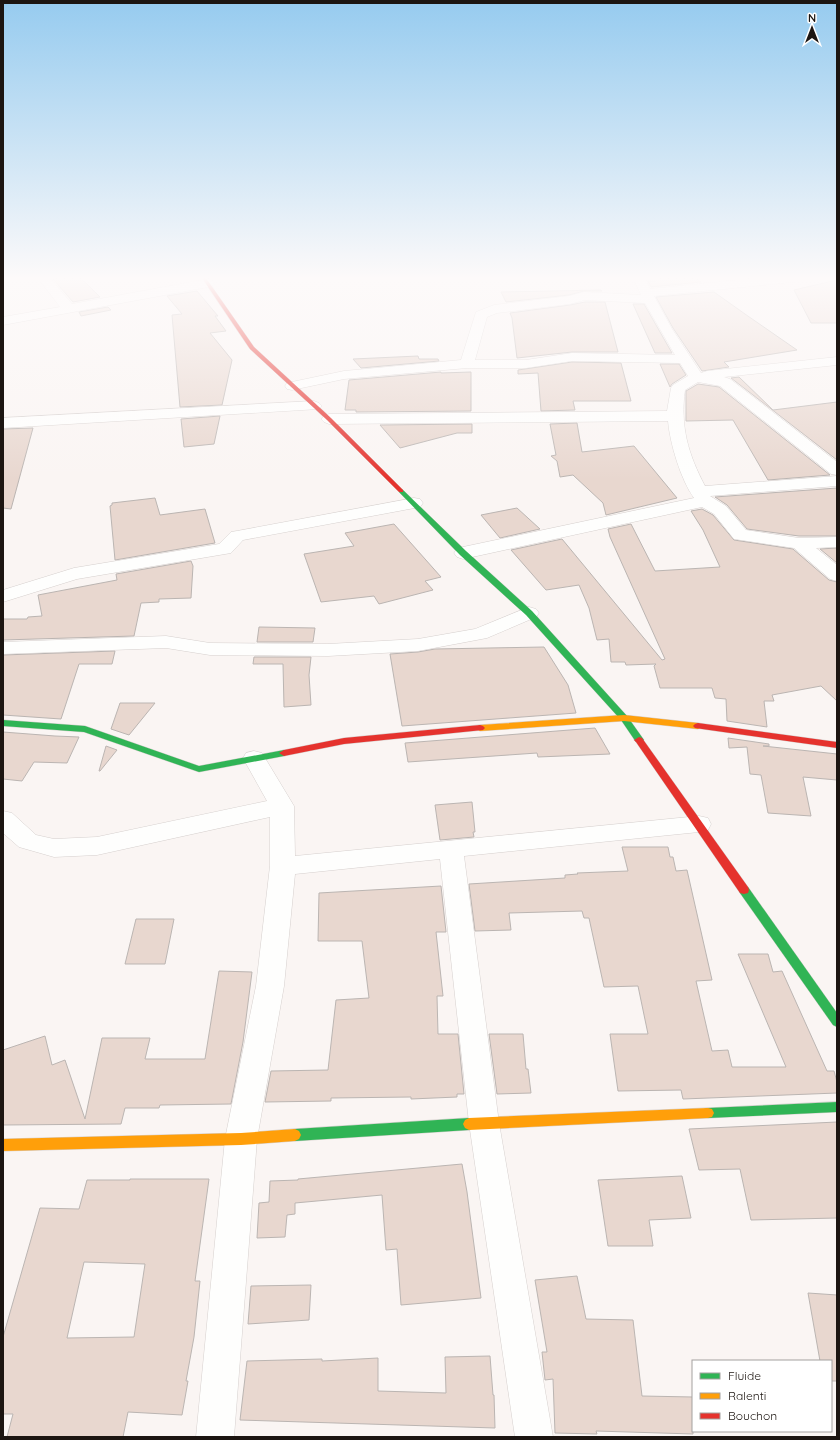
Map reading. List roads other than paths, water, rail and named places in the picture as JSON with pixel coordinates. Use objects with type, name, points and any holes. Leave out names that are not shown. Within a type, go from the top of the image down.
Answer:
[{"type":"street","points":[[250,345],[329,419],[463,553],[529,613],[624,718],[837,1022]]},
{"type":"street","points":[[467,364],[472,345]]},
{"type":"street","points":[[676,345],[696,376],[725,382],[837,470]]},
{"type":"street","points":[[292,386],[344,375],[467,364],[526,364],[572,357],[684,359]]},
{"type":"street","points":[[837,361],[696,376],[678,388],[675,416],[683,455],[701,496],[720,510],[740,535],[799,543],[837,542]]},
{"type":"street","points":[[3,423],[314,406]]},
{"type":"street","points":[[329,419],[675,416]]},
{"type":"street","points":[[463,553],[701,496],[837,481]]},
{"type":"street","points":[[3,596],[74,574],[225,549],[237,536],[414,503]]},
{"type":"street","points":[[799,543],[837,575]]},
{"type":"street","points":[[3,648],[166,642],[210,649],[328,650],[418,644],[480,634],[529,613]]},
{"type":"street","points":[[3,724],[85,729],[199,769],[360,740],[437,731],[624,718],[679,722],[837,745]]},
{"type":"street","points":[[215,1437],[241,1139],[270,986],[283,866],[282,806],[254,758]]},
{"type":"street","points":[[3,819],[28,841],[54,848],[82,847],[97,846],[282,806]]},
{"type":"street","points":[[283,866],[699,824]]},
{"type":"street","points":[[451,849],[484,1123],[534,1437]]},
{"type":"street","points":[[3,1145],[241,1139],[484,1123],[837,1107]]}]
